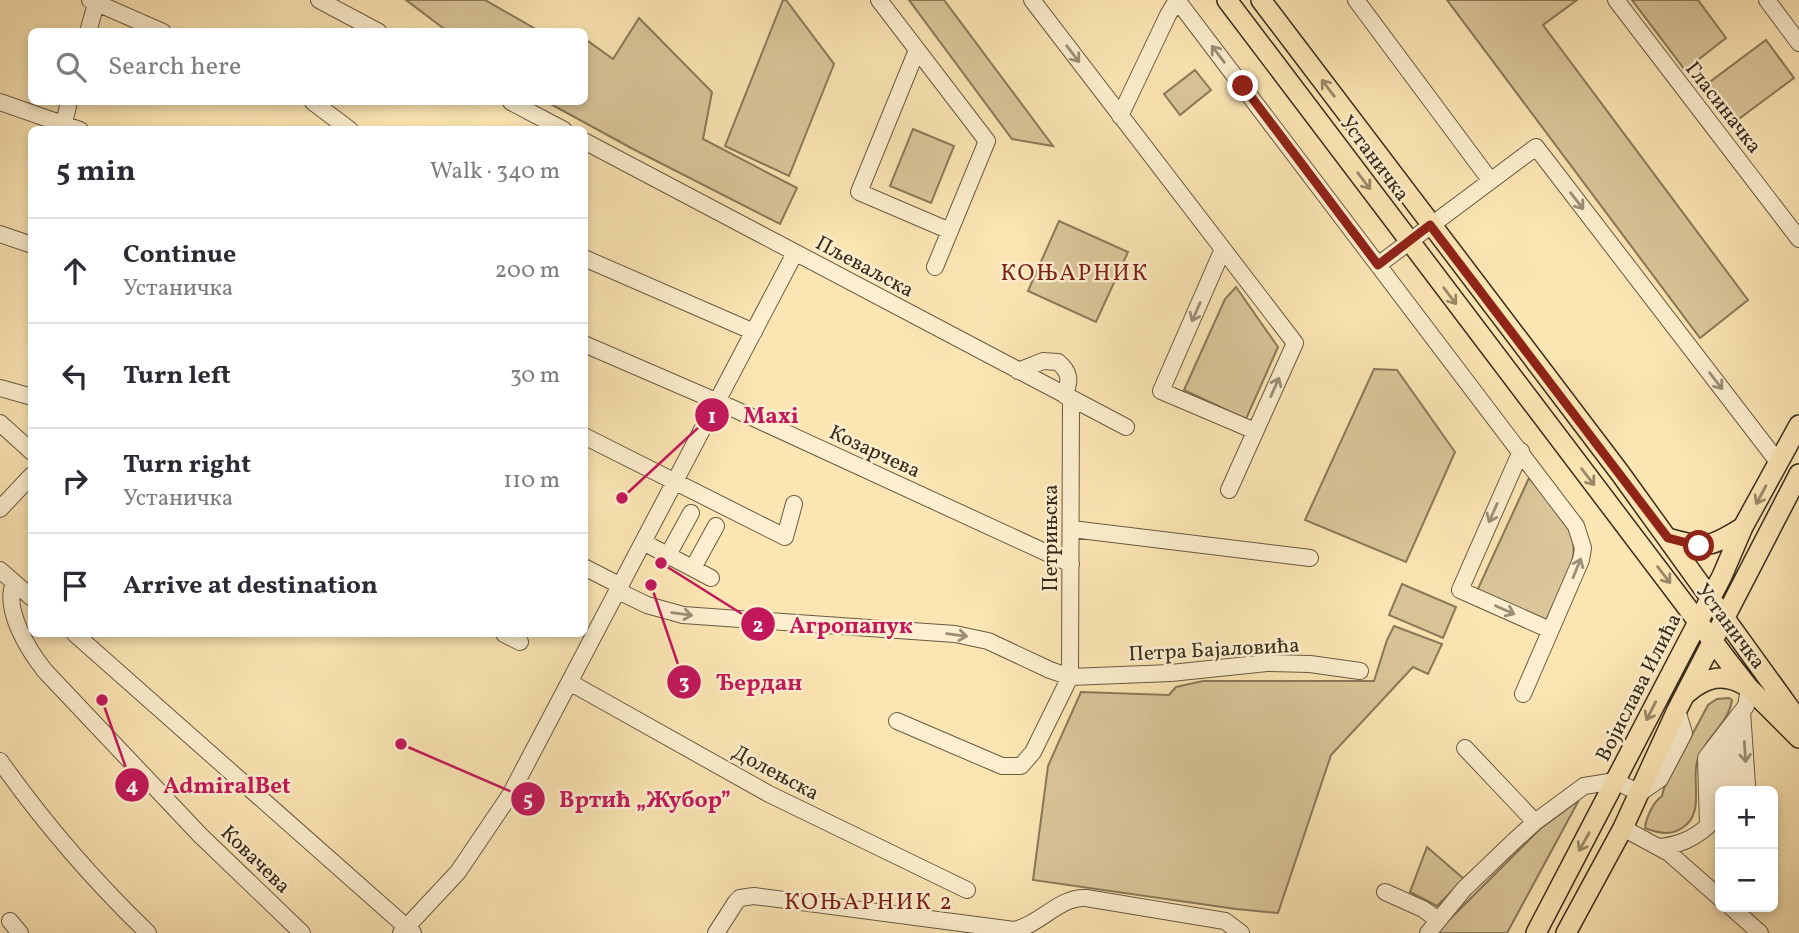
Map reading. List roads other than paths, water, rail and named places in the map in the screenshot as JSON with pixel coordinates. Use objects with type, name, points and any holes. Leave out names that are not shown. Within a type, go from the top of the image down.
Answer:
[{"type":"main road","name":"Устаничка","points":[[1227,0],[1749,688],[1799,738]]},
{"type":"main road","name":"Устаничка","points":[[1261,0],[1668,538],[1799,721]]},
{"type":"main road","name":"Војислава Илића","points":[[1536,933],[1710,597],[1743,527],[1799,425]]},
{"type":"main road","points":[[1566,933],[1623,828],[1680,704],[1724,618],[1797,484]]},
{"type":"main road","points":[[1668,538],[1707,546],[1720,542],[1743,527]]},
{"type":"main road","points":[[1680,704],[1705,680],[1716,677],[1736,679],[1749,688]]},
{"type":"street","points":[[319,0],[372,28]]},
{"type":"street","points":[[879,0],[987,141],[935,267]]},
{"type":"street","points":[[1032,0],[1295,343],[1229,491]]},
{"type":"street","points":[[1120,116],[1177,0],[1572,520],[1580,534],[1583,548],[1581,560],[1523,694]]},
{"type":"street","points":[[1356,0],[1490,180]]},
{"type":"street","name":"Гласиначка","points":[[1616,0],[1799,239]]},
{"type":"street","points":[[1767,0],[1799,43]]},
{"type":"street","points":[[89,28],[94,1],[154,28]]},
{"type":"street","points":[[917,50],[859,192],[950,232]]},
{"type":"street","points":[[0,102],[71,126]]},
{"type":"street","points":[[64,123],[68,105]]},
{"type":"street","points":[[317,105],[345,126]]},
{"type":"street","points":[[517,105],[556,126]]},
{"type":"street","name":"Пљеваљска","points":[[588,143],[1126,428]]},
{"type":"street","points":[[1378,265],[1536,147],[1778,462]]},
{"type":"street","points":[[0,234],[28,244]]},
{"type":"street","points":[[1223,249],[1161,391],[1255,431]]},
{"type":"street","points":[[78,637],[407,931],[458,872],[492,825],[519,780],[795,253]]},
{"type":"street","points":[[588,260],[754,331]]},
{"type":"street","name":"Козарчева","points":[[588,346],[1071,564]]},
{"type":"street","name":"Петрињска","points":[[1018,371],[1043,361],[1059,362],[1069,374],[1067,397],[1072,529],[1070,677]]},
{"type":"street","points":[[0,388],[28,396]]},
{"type":"street","points":[[0,422],[28,448]]},
{"type":"street","points":[[588,438],[785,537],[794,504]]},
{"type":"street","points":[[1521,451],[1460,590],[1550,630]]},
{"type":"street","points":[[0,509],[28,479]]},
{"type":"street","points":[[668,555],[691,513]]},
{"type":"street","points":[[693,568],[716,526]]},
{"type":"street","points":[[1072,529],[1310,558]]},
{"type":"street","points":[[643,542],[711,578]]},
{"type":"street","points":[[588,569],[647,605],[682,615],[973,637],[1070,677],[1033,752],[1021,766],[1002,766],[897,721]]},
{"type":"street","points":[[0,570],[28,595]]},
{"type":"street","name":"Ковачева","points":[[13,583],[11,596],[20,632],[45,671],[200,835],[302,933]]},
{"type":"street","points":[[509,637],[520,642]]},
{"type":"street","name":"Петра Бајаловића","points":[[1070,677],[1171,673],[1267,663],[1310,664],[1360,671]]},
{"type":"street","name":"Долењска","points":[[570,682],[769,794],[967,890]]},
{"type":"street","points":[[1707,826],[1706,758],[1746,706],[1749,688]]},
{"type":"street","points":[[1742,711],[1746,786]]},
{"type":"street","points":[[1730,727],[1732,786]]},
{"type":"street","points":[[1719,742],[1721,786]]},
{"type":"street","points":[[1465,748],[1535,822]]},
{"type":"street","points":[[0,761],[79,863],[148,933]]},
{"type":"street","points":[[1385,892],[1423,909],[1433,927],[1464,890],[1535,822],[1584,786],[1615,781],[1640,793]]},
{"type":"street","points":[[1660,847],[1681,843],[1699,834],[1715,818]]},
{"type":"street","points":[[1623,828],[1660,847],[1715,894]]},
{"type":"street","points":[[716,933],[740,898],[754,896],[1014,930],[1030,925],[1069,901],[1086,898],[1225,921],[1241,933]]},
{"type":"street","points":[[1737,912],[1760,933]]},
{"type":"place","name":"Maxi","points":[[622,498]]},
{"type":"place","name":"Агропапук","points":[[661,563]]},
{"type":"place","name":"Ђердан","points":[[651,585]]},
{"type":"place","name":"AdmiralBet","points":[[102,700]]},
{"type":"place","name":"Вртић „Жубор”","points":[[401,744]]},
{"type":"district","name":"КОЊАРНИК","points":[[1075,272]]},
{"type":"district","name":"КОЊАРНИК 2","points":[[869,901]]}]
